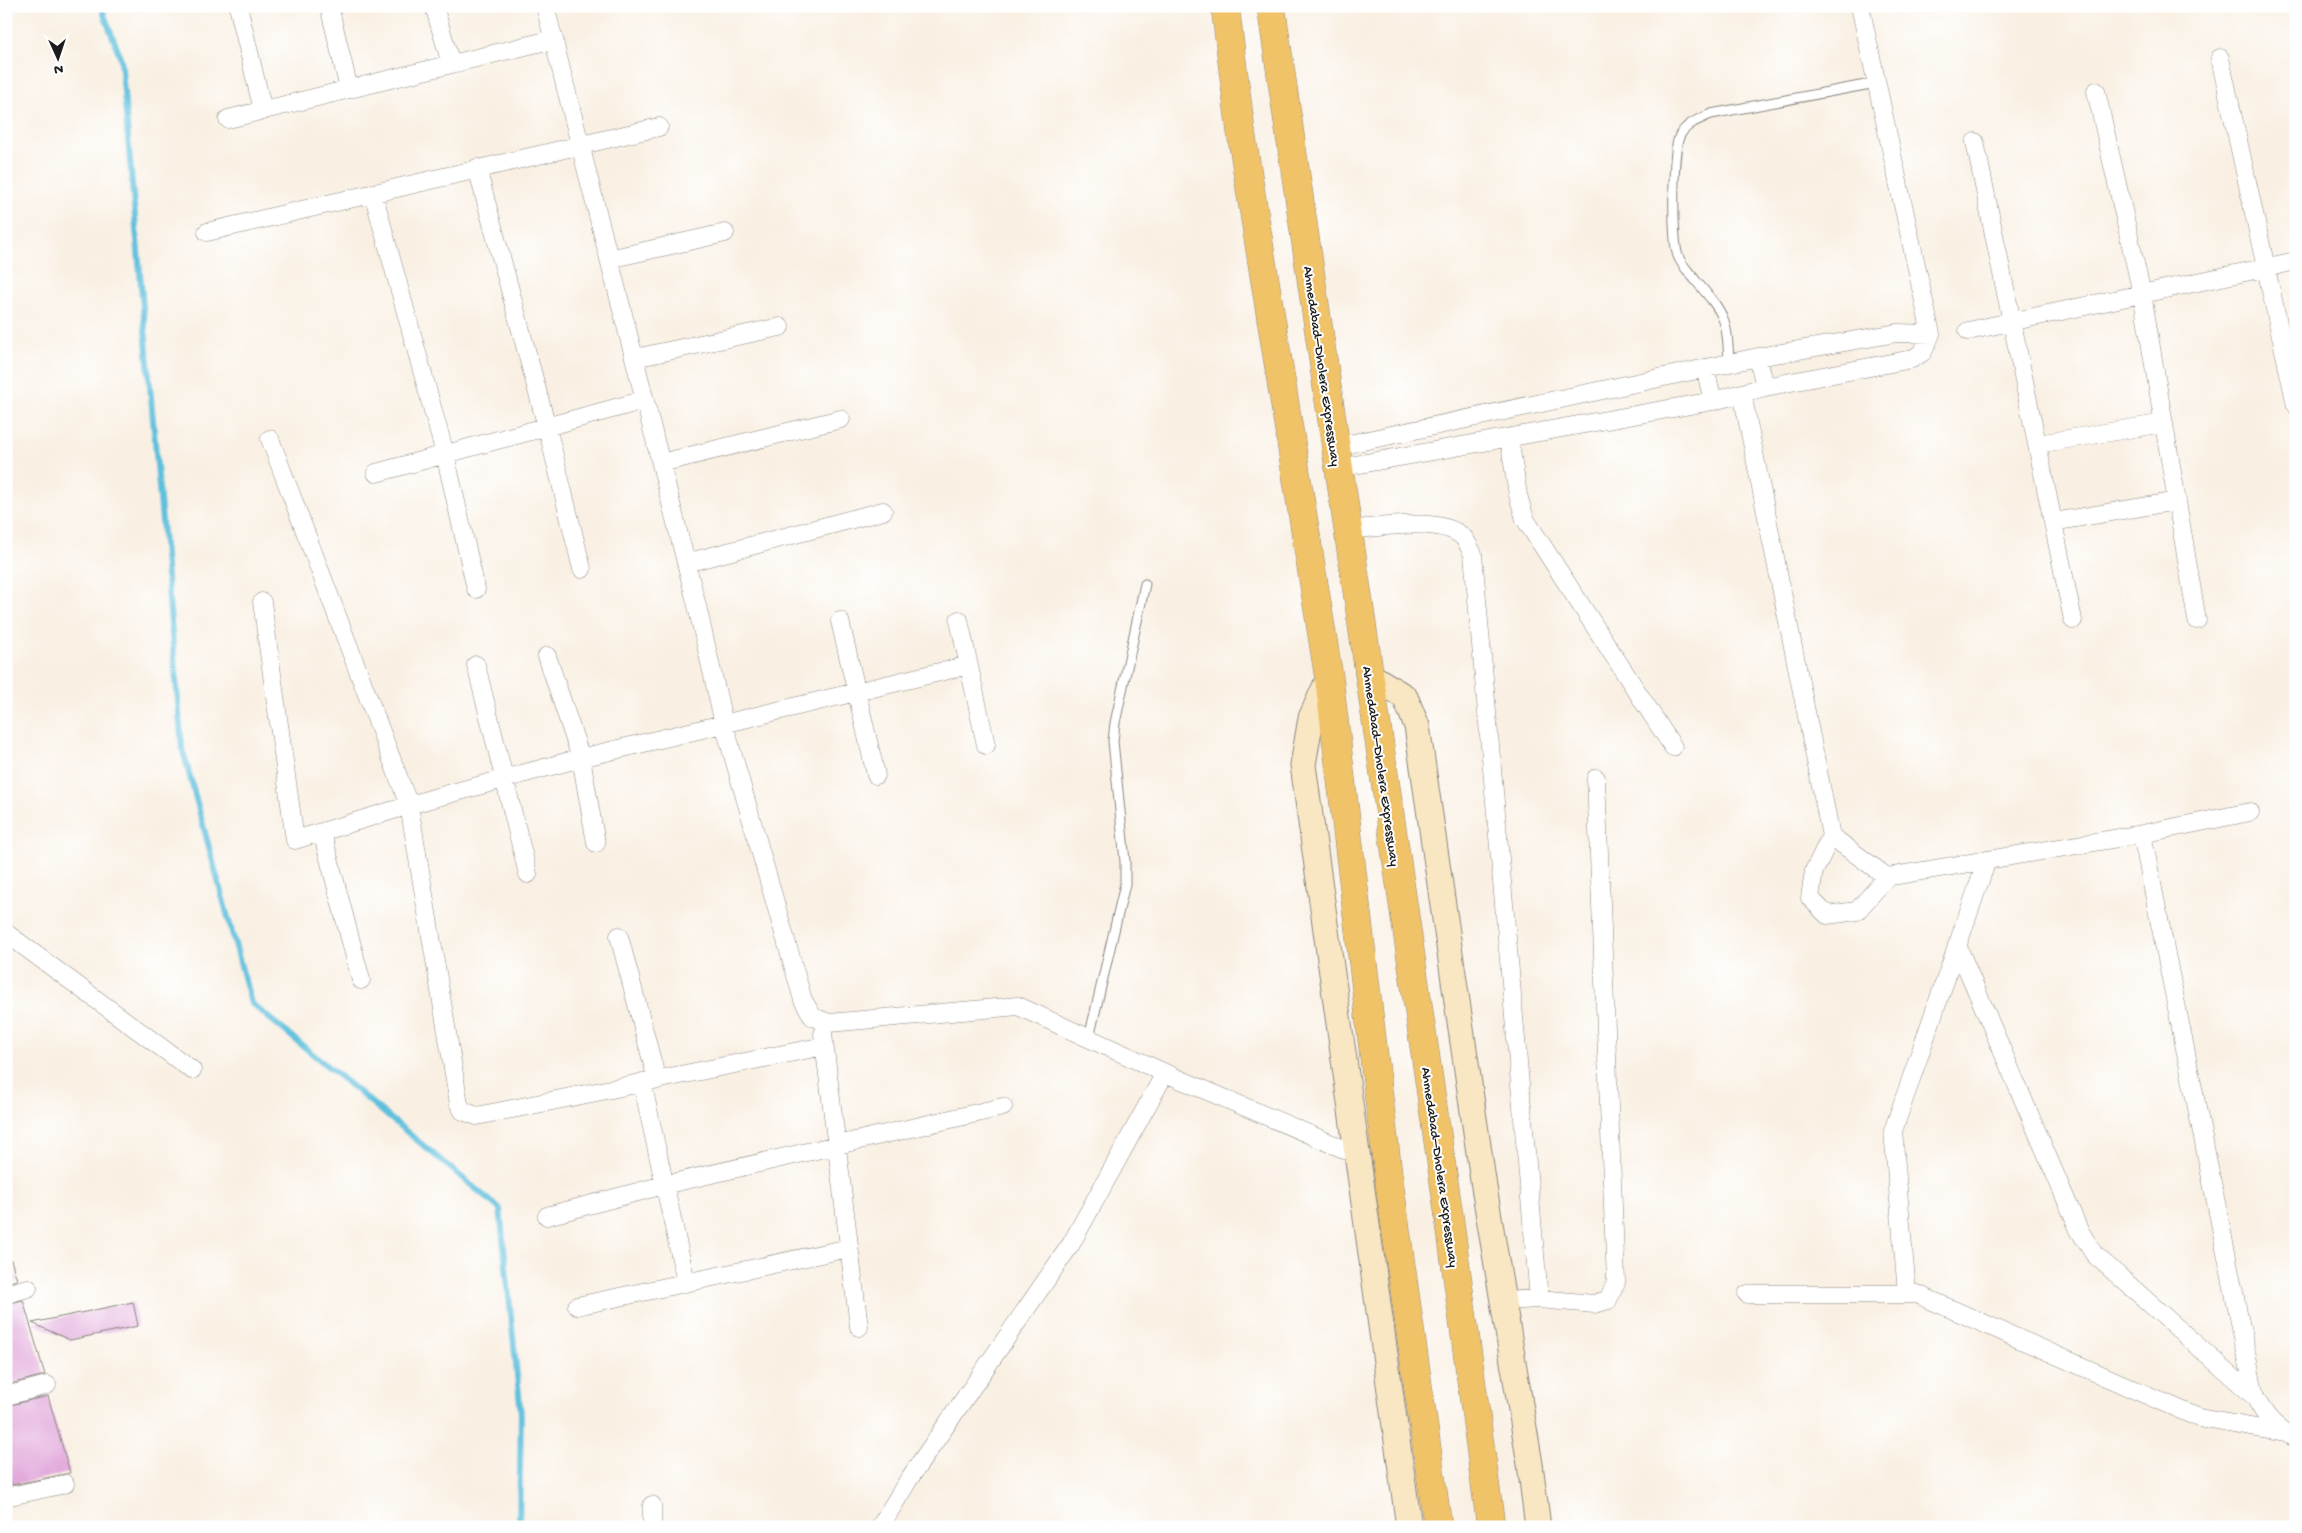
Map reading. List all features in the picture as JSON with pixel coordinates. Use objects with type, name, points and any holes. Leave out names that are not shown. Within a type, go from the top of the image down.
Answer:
[{"type":"highway","points":[[1225,6],[1241,132],[1329,678],[1388,1174],[1438,1527]]},
{"type":"highway","name":"Ahmedabad–Dholera Expressway","points":[[1271,6],[1449,1216],[1491,1527]]},
{"type":"street","points":[[238,6],[263,110]]},
{"type":"street","points":[[328,6],[349,89]]},
{"type":"street","points":[[434,6],[451,64]]},
{"type":"street","points":[[546,6],[646,400],[724,724],[804,1000],[814,1017],[829,1023],[1018,1006],[1165,1073],[1358,1155]]},
{"type":"street","points":[[1337,458],[1509,438],[1713,401],[1765,387],[1912,360],[1923,352],[1931,334],[1860,6]]},
{"type":"street","points":[[228,119],[554,39]]},
{"type":"street","points":[[2220,58],[2296,405]]},
{"type":"street","points":[[2096,91],[2142,294],[2197,620]]},
{"type":"street","points":[[207,232],[659,126]]},
{"type":"street","points":[[1975,142],[2073,620]]},
{"type":"street","points":[[477,168],[547,427],[582,569]]},
{"type":"street","points":[[374,193],[445,454],[476,589]]},
{"type":"street","points":[[610,259],[725,233]]},
{"type":"street","points":[[1968,331],[2296,261]]},
{"type":"street","points":[[634,358],[780,327]]},
{"type":"street","points":[[1337,458],[1705,368],[1896,332],[1931,334]]},
{"type":"street","points":[[1758,357],[1765,387]]},
{"type":"street","points":[[1705,368],[1713,401]]},
{"type":"street","points":[[1742,393],[1831,836],[1814,871],[1810,898],[1827,915],[1857,911],[1887,877],[2142,834],[2250,812]]},
{"type":"street","points":[[376,473],[646,400]]},
{"type":"street","points":[[661,463],[841,419]]},
{"type":"street","points":[[2038,444],[2164,423]]},
{"type":"street","points":[[1509,438],[1518,495],[1525,519],[1673,747]]},
{"type":"street","points":[[270,439],[409,805],[459,1104],[463,1111],[477,1116],[824,1046]]},
{"type":"street","points":[[2053,522],[2177,500]]},
{"type":"street","points":[[686,563],[884,511]]},
{"type":"street","points":[[1347,530],[1418,524],[1444,527],[1463,536],[1473,554],[1539,1299]]},
{"type":"street","points":[[262,602],[295,840],[409,805],[582,758],[969,665]]},
{"type":"street","points":[[959,620],[986,745]]},
{"type":"street","points":[[840,621],[876,775]]},
{"type":"street","points":[[547,656],[582,758],[596,843]]},
{"type":"street","points":[[476,665],[528,874]]},
{"type":"street","points":[[1368,674],[1405,697],[1417,726],[1484,1187],[1530,1464],[1538,1527]]},
{"type":"street","points":[[1329,678],[1311,718],[1303,765],[1409,1527]]},
{"type":"street","points":[[1503,1301],[1539,1299],[1594,1304],[1608,1300],[1616,1282],[1596,778]]},
{"type":"street","points":[[322,832],[361,980]]},
{"type":"street","points":[[2142,834],[2255,1397],[2266,1418],[2290,1436]]},
{"type":"street","points":[[1831,836],[1887,877]]},
{"type":"street","points":[[1907,1293],[1893,1131],[1987,860]]},
{"type":"street","points":[[6,933],[192,1070]]},
{"type":"street","points":[[619,936],[649,1081],[664,1184],[686,1282]]},
{"type":"street","points":[[1957,945],[2078,1230],[2094,1254],[2255,1397]]},
{"type":"street","points":[[821,1020],[859,1327]]},
{"type":"street","points":[[880,1527],[909,1479],[1071,1244],[1165,1073]]},
{"type":"street","points":[[547,1216],[664,1184],[1003,1107]]},
{"type":"street","points":[[577,1306],[849,1248]]},
{"type":"street","points":[[6,1294],[28,1288]]},
{"type":"street","points":[[1747,1294],[1907,1293],[1927,1297],[2199,1418],[2290,1436]]},
{"type":"street","points":[[6,1396],[46,1385]]},
{"type":"street","points":[[6,1497],[65,1484]]},
{"type":"street","points":[[652,1505],[652,1527]]},
{"type":"lane","points":[[1729,363],[1725,320],[1719,308],[1678,256],[1675,240],[1675,152],[1680,135],[1692,122],[1712,114],[1876,82]]},
{"type":"lane","points":[[1089,1038],[1125,884],[1125,861],[1113,741],[1115,723],[1146,584]]},
{"type":"building","points":[[6,1260],[11,1260],[17,1280],[6,1283]]},
{"type":"building","points":[[23,1300],[45,1375],[6,1385],[6,1304]]},
{"type":"building","points":[[133,1302],[138,1326],[70,1340],[32,1323]]},
{"type":"building","points":[[48,1396],[70,1473],[12,1485],[6,1464],[6,1406]]},
{"type":"waterway","points":[[101,6],[121,59],[182,747],[251,1003],[500,1209],[521,1414],[519,1527]]}]
